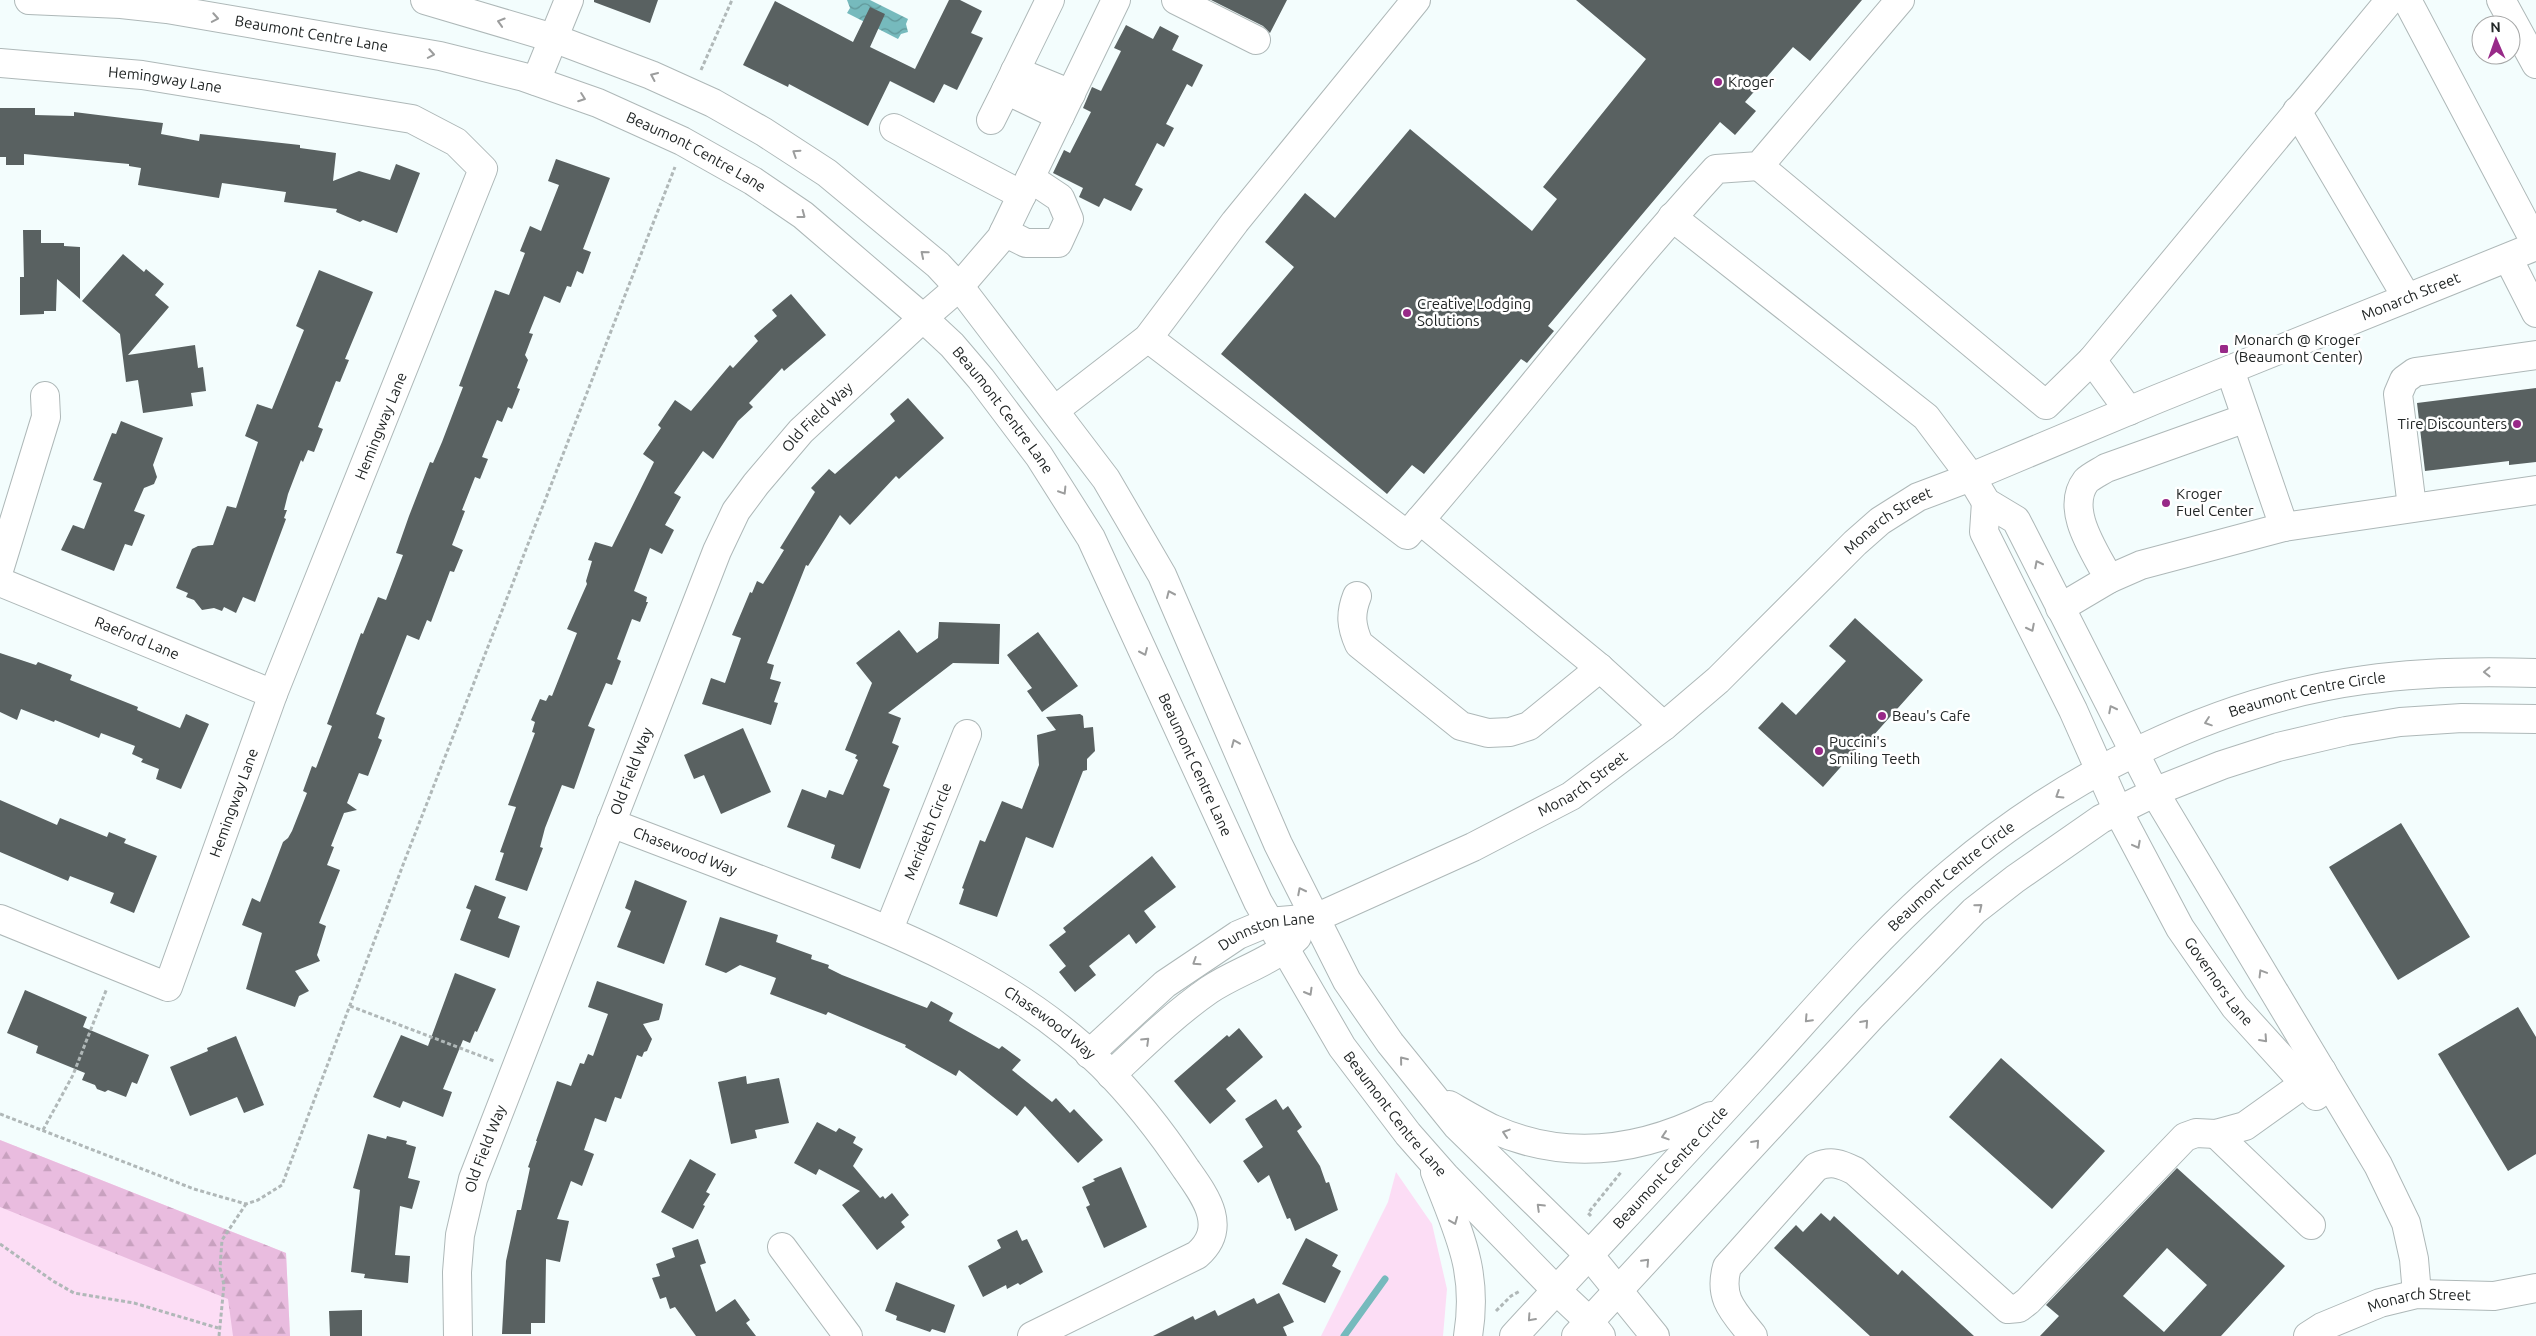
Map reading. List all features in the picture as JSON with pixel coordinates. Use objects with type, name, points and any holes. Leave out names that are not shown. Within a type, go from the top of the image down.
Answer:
[{"type":"street","name":"Beaumont Centre Lane","points":[[29,0],[167,5],[440,56],[536,81],[647,124],[707,154],[753,181],[803,215],[952,345],[981,379],[1039,456],[1091,538],[1269,922],[1342,1047],[1371,1088],[1430,1159],[1556,1290],[1589,1331]]},
{"type":"street","points":[[425,0],[553,38],[651,75],[713,103],[764,132],[827,173],[938,265],[959,287],[1056,410],[1106,479],[1162,575],[1278,844],[1347,981],[1390,1043],[1457,1126],[1590,1256],[1655,1336]]},
{"type":"street","points":[[536,81],[569,0]]},
{"type":"street","points":[[990,120],[1050,0]]},
{"type":"street","name":"Old Field Way","points":[[458,1336],[457,1272],[460,1235],[474,1179],[717,551],[736,511],[756,484],[801,431],[922,318],[959,287],[1004,232],[1116,0]]},
{"type":"street","points":[[1176,0],[1256,40]]},
{"type":"street","points":[[1056,410],[1148,338],[1235,222],[1416,0]]},
{"type":"street","points":[[1759,166],[1900,0]]},
{"type":"street","points":[[1148,338],[1407,535],[1463,472],[1499,424],[1672,217],[1716,169],[1759,166],[2046,405],[2092,360],[2390,0]]},
{"type":"street","points":[[2407,0],[2536,245]]},
{"type":"street","points":[[2501,0],[2536,64]]},
{"type":"street","name":"Hemingway Lane","points":[[0,63],[142,75],[412,119],[456,142],[483,169],[273,694],[168,987],[0,920]]},
{"type":"street","points":[[1010,81],[1065,105]]},
{"type":"street","points":[[2297,111],[2407,298]]},
{"type":"street","points":[[894,128],[1026,187],[1060,198],[1069,219],[1058,243],[1026,243],[1004,232]]},
{"type":"street","points":[[1672,217],[1926,417],[1972,477],[1986,502]]},
{"type":"street","name":"Monarch Street","points":[[1315,918],[1473,847],[1571,796],[1664,726],[1718,680],[1854,543],[1880,520],[1918,497],[1972,477],[2536,245]]},
{"type":"street","points":[[2508,258],[2536,313]]},
{"type":"street","points":[[2412,507],[2398,394],[2404,380],[2415,372],[2536,355]]},
{"type":"street","points":[[2092,360],[2129,411]]},
{"type":"street","points":[[2230,370],[2284,527]]},
{"type":"street","points":[[0,567],[46,417],[45,396]]},
{"type":"street","points":[[2110,579],[2080,520],[2078,498],[2087,481],[2106,468],[2246,418]]},
{"type":"street","points":[[2060,608],[2110,579],[2141,565],[2284,527],[2536,490]]},
{"type":"street","name":"Governors Lane","points":[[2312,1077],[2235,1007],[2180,928],[2118,811],[2073,710],[1984,532],[1986,502],[2016,520],[2155,793],[2312,1077],[2378,1164],[2406,1223],[2414,1259],[2418,1294]]},
{"type":"street","points":[[1420,520],[1600,668],[1664,726]]},
{"type":"street","name":"Raeford Lane","points":[[0,582],[273,694]]},
{"type":"street","points":[[1358,596],[1351,610],[1353,629],[1360,644],[1460,726],[1488,733],[1510,732],[1528,726],[1600,668]]},
{"type":"street","name":"Beaumont Centre Circle","points":[[1514,1336],[1590,1256],[1864,957],[1924,897],[1993,839],[2101,770],[2135,752],[2199,725],[2257,705],[2318,689],[2364,680],[2451,673],[2536,673]]},
{"type":"street","points":[[1589,1331],[1618,1292],[1871,1017],[1974,911],[2014,879],[2100,820],[2155,793],[2241,759],[2278,747],[2346,731],[2400,722],[2462,718],[2536,719]]},
{"type":"street","name":"Merideth Circle","points":[[889,929],[967,734]]},
{"type":"street","name":"Chasewood Way","points":[[611,823],[889,929],[956,961],[1056,1026],[1089,1054],[1111,1075],[1174,1150],[1212,1209],[1211,1233],[1205,1248],[1197,1255],[1032,1336]]},
{"type":"street","name":"Dunnston Lane","points":[[1089,1054],[1165,984],[1238,935],[1269,922],[1315,918]]},
{"type":"street","name":"Dunnston Lane","points":[[1111,1075],[1186,1006],[1211,988],[1284,950],[1315,918]]},
{"type":"street","points":[[1752,1336],[1726,1298],[1722,1282],[1726,1267],[1816,1168],[1825,1163],[1840,1163],[1855,1171],[2008,1309],[2019,1308],[2028,1301],[2185,1137],[2196,1133],[2216,1134],[2245,1126],[2312,1077]]},
{"type":"street","points":[[1434,1098],[1493,1129],[1530,1141],[1569,1149],[1604,1149],[1645,1143],[1681,1131],[1725,1109]]},
{"type":"street","points":[[2216,1134],[2310,1225]]},
{"type":"street","points":[[1430,1159],[1468,1259],[1471,1288],[1468,1336]]},
{"type":"street","points":[[782,1247],[848,1336]]},
{"type":"street","name":"Monarch Street","points":[[2324,1332],[2380,1303],[2418,1294],[2494,1296],[2536,1288]]},
{"type":"path","points":[[701,70],[732,0]]},
{"type":"path","points":[[0,1114],[194,1189],[246,1204],[258,1200],[282,1186],[606,340],[675,167]]},
{"type":"path","points":[[43,1130],[73,1075],[117,966]]},
{"type":"path","points":[[350,1006],[516,1069]]},
{"type":"path","points":[[1597,1222],[1588,1213],[1627,1166]]},
{"type":"path","points":[[220,1336],[218,1328],[224,1292],[220,1268],[222,1240],[246,1204]]},
{"type":"path","points":[[0,1244],[53,1281],[74,1293],[134,1303],[218,1328]]},
{"type":"path","points":[[1493,1315],[1511,1296],[1527,1290]]},
{"type":"shaded area","points":[[0,1140],[286,1253],[290,1336],[0,1336]]},
{"type":"shaded area","points":[[1396,1172],[1432,1224],[1447,1289],[1443,1336],[1321,1336],[1388,1202]]},
{"type":"green space","points":[[0,1140],[286,1253],[290,1336],[233,1336],[228,1299],[0,1207]]},
{"type":"water","points":[[847,0],[870,0],[908,19],[906,24],[908,32],[901,34],[898,39],[847,13],[850,8]]},
{"type":"building","points":[[594,0],[658,0],[650,23],[594,2]]},
{"type":"building","points":[[949,0],[960,0],[982,11],[971,33],[983,38],[957,90],[944,84],[934,103],[890,81],[868,126],[789,84],[788,87],[743,65],[775,1],[853,42],[870,7],[885,14],[870,47],[915,69]]},
{"type":"building","points":[[1211,0],[1287,0],[1270,33],[1263,26]]},
{"type":"building","name":"Creative Lodging Solutions","points":[[1576,0],[1862,0],[1810,61],[1793,47],[1745,102],[1756,111],[1735,135],[1720,122],[1548,326],[1554,331],[1527,363],[1521,359],[1424,474],[1412,465],[1387,494],[1221,354],[1294,267],[1265,242],[1305,193],[1335,218],[1410,129],[1532,231],[1557,199],[1543,187],[1646,59]]},
{"type":"building","points":[[1126,25],[1153,39],[1160,26],[1179,36],[1172,50],[1203,65],[1192,87],[1187,84],[1166,124],[1174,128],[1164,147],[1157,143],[1135,185],[1143,189],[1131,211],[1104,198],[1099,207],[1079,197],[1083,188],[1053,173],[1064,150],[1070,153],[1091,112],[1083,108],[1092,87],[1101,91],[1121,51],[1114,48]]},
{"type":"building","points":[[0,108],[35,108],[35,115],[74,116],[74,112],[163,123],[161,134],[199,141],[200,134],[300,145],[300,148],[336,153],[333,181],[359,171],[390,180],[396,164],[420,173],[397,233],[363,220],[360,222],[336,212],[337,209],[284,202],[286,192],[222,183],[219,198],[138,185],[141,168],[129,166],[129,164],[24,154],[24,165],[6,165],[6,157],[0,157]]},
{"type":"building","points":[[556,159],[610,178],[583,249],[591,252],[583,274],[577,271],[571,287],[567,286],[560,303],[544,296],[529,333],[533,334],[525,355],[528,360],[517,388],[520,389],[512,409],[508,407],[502,422],[497,420],[482,457],[488,459],[480,479],[475,477],[462,510],[465,511],[452,545],[463,550],[454,572],[450,571],[431,622],[427,620],[419,640],[407,635],[376,714],[385,718],[378,738],[382,740],[368,776],[359,773],[347,803],[357,810],[344,813],[331,846],[334,847],[327,865],[340,870],[319,923],[326,926],[317,955],[320,961],[295,971],[309,991],[299,996],[295,1007],[246,989],[262,933],[242,925],[252,898],[260,902],[283,842],[292,831],[307,793],[303,791],[312,766],[316,768],[332,726],[327,724],[361,633],[363,634],[378,597],[386,600],[403,555],[396,553],[409,516],[430,462],[433,463],[442,442],[463,387],[459,386],[495,290],[509,295],[525,253],[520,251],[530,226],[541,231],[559,185],[548,181]]},
{"type":"building","points":[[23,230],[41,230],[41,243],[64,243],[64,246],[80,247],[80,299],[57,279],[56,311],[44,311],[44,314],[20,315],[20,277],[24,277]]},
{"type":"building","points":[[123,254],[144,272],[146,269],[164,284],[155,295],[169,307],[128,355],[195,345],[198,368],[203,367],[206,391],[191,393],[193,406],[143,413],[138,380],[126,382],[120,334],[82,301]]},
{"type":"building","points":[[319,270],[373,292],[345,359],[349,360],[340,382],[336,381],[318,427],[323,429],[314,452],[308,450],[303,462],[301,460],[288,494],[284,510],[287,510],[284,518],[286,519],[255,602],[243,597],[236,613],[224,607],[222,611],[214,608],[202,610],[194,600],[186,597],[188,593],[176,588],[192,549],[198,546],[213,545],[227,506],[236,508],[258,442],[245,436],[257,404],[272,409],[304,330],[296,326]]},
{"type":"building","points":[[791,294],[826,335],[784,371],[782,368],[749,403],[753,407],[738,421],[713,459],[703,451],[674,493],[681,497],[665,525],[674,530],[662,554],[650,548],[634,591],[647,597],[646,602],[648,602],[640,622],[632,619],[617,659],[621,661],[612,685],[606,683],[588,726],[595,729],[574,789],[562,785],[545,828],[540,847],[543,848],[527,891],[495,880],[504,853],[500,852],[516,807],[508,805],[535,733],[532,732],[535,722],[531,720],[540,699],[546,701],[549,695],[552,696],[577,633],[567,629],[587,584],[586,581],[592,561],[588,560],[595,542],[612,547],[654,462],[643,454],[661,428],[658,425],[675,400],[691,411],[730,365],[733,368],[758,341],[754,336],[777,316],[772,310]]},
{"type":"building","points":[[2536,388],[2536,462],[2509,465],[2509,461],[2425,471],[2417,403]]},
{"type":"building","points":[[908,398],[944,438],[899,479],[896,476],[850,525],[840,515],[808,566],[806,565],[767,663],[774,665],[770,679],[781,682],[774,702],[778,703],[771,725],[702,704],[711,678],[725,683],[741,638],[732,635],[750,592],[752,593],[757,581],[763,584],[784,550],[780,548],[815,492],[811,488],[829,469],[835,474],[895,421],[890,414]]},
{"type":"building","points":[[121,421],[163,438],[153,465],[157,477],[154,484],[144,488],[134,511],[145,515],[132,546],[125,544],[114,571],[61,550],[73,525],[84,529],[102,483],[93,480],[112,433],[116,434]]},
{"type":"building","points":[[1855,618],[1923,680],[1864,746],[1862,743],[1823,787],[1758,728],[1782,702],[1796,715],[1846,661],[1829,646]]},
{"type":"building","points":[[939,622],[1000,624],[999,664],[953,663],[888,713],[901,718],[892,743],[899,746],[883,786],[890,789],[860,869],[831,858],[835,845],[787,827],[802,789],[826,798],[829,790],[843,795],[858,760],[855,758],[857,755],[845,750],[872,683],[856,663],[899,630],[917,653],[938,638]]},
{"type":"building","points":[[1038,632],[1078,686],[1042,712],[1027,691],[1032,688],[1007,655]]},
{"type":"building","points":[[0,653],[36,665],[38,662],[72,675],[70,680],[138,707],[137,710],[180,728],[186,714],[209,724],[181,789],[156,779],[159,769],[141,762],[143,759],[132,754],[135,746],[101,733],[99,738],[55,720],[54,722],[21,709],[17,720],[0,712]]},
{"type":"building","points":[[1080,714],[1083,716],[1084,728],[1093,727],[1095,751],[1087,759],[1087,770],[1083,771],[1053,848],[1026,837],[997,917],[959,904],[964,889],[962,888],[980,840],[985,842],[1002,801],[1022,809],[1039,765],[1037,735],[1056,730],[1046,717]]},
{"type":"building","points":[[743,728],[771,792],[721,814],[704,775],[694,779],[684,755]]},
{"type":"building","points":[[0,800],[57,825],[60,818],[107,837],[109,832],[126,839],[124,843],[157,856],[134,913],[110,903],[114,893],[70,876],[68,881],[0,852]]},
{"type":"building","points":[[2401,823],[2470,937],[2398,980],[2329,867]]},
{"type":"building","points":[[1152,856],[1176,887],[1144,911],[1156,927],[1136,944],[1129,934],[1089,966],[1096,975],[1075,992],[1059,972],[1066,966],[1049,945],[1066,932],[1063,928]]},
{"type":"building","points":[[635,880],[687,901],[664,964],[617,947],[631,911],[625,908]]},
{"type":"building","points":[[475,885],[506,897],[498,918],[520,926],[509,958],[460,940],[471,910],[466,908]]},
{"type":"building","points":[[720,917],[778,935],[776,942],[812,955],[811,959],[829,965],[828,968],[842,975],[927,1008],[931,1001],[953,1013],[949,1021],[999,1049],[1002,1046],[1021,1060],[1012,1070],[1052,1102],[1056,1098],[1070,1113],[1074,1109],[1103,1140],[1078,1163],[1025,1106],[1017,1116],[959,1070],[956,1076],[905,1047],[906,1045],[828,1012],[826,1015],[770,994],[776,978],[740,965],[726,973],[705,965]]},
{"type":"building","points":[[455,973],[496,989],[477,1032],[475,1031],[470,1043],[463,1040],[443,1089],[452,1092],[443,1117],[403,1101],[400,1108],[373,1097],[401,1035],[428,1046]]},
{"type":"building","points":[[597,981],[663,1004],[661,1013],[659,1020],[643,1024],[652,1039],[642,1057],[637,1055],[621,1099],[615,1097],[606,1122],[595,1118],[584,1150],[594,1154],[582,1186],[571,1181],[557,1219],[569,1221],[560,1262],[546,1259],[545,1323],[531,1323],[531,1334],[502,1334],[506,1261],[517,1210],[521,1210],[530,1168],[528,1167],[536,1141],[557,1081],[571,1086],[580,1063],[584,1064],[588,1054],[593,1056],[608,1014],[588,1007]]},
{"type":"building","points":[[25,990],[87,1017],[83,1027],[149,1055],[137,1084],[132,1082],[126,1097],[108,1090],[105,1092],[97,1089],[95,1085],[82,1080],[85,1073],[36,1053],[38,1046],[7,1033]]},
{"type":"building","points":[[2518,1007],[2536,1037],[2536,1154],[2508,1171],[2438,1054]]},
{"type":"building","points":[[1239,1028],[1263,1057],[1226,1089],[1236,1101],[1210,1124],[1174,1081],[1227,1035],[1229,1037]]},
{"type":"building","points":[[236,1036],[264,1105],[244,1113],[237,1097],[190,1116],[170,1067],[208,1051],[207,1048]]},
{"type":"building","points":[[2001,1058],[2105,1151],[2052,1209],[1949,1117]]},
{"type":"building","points":[[746,1076],[747,1084],[779,1078],[789,1123],[755,1130],[757,1138],[731,1144],[718,1082]]},
{"type":"building","points":[[1276,1099],[1283,1110],[1288,1106],[1302,1127],[1297,1131],[1320,1166],[1326,1183],[1329,1182],[1338,1210],[1295,1231],[1290,1218],[1287,1219],[1269,1175],[1258,1183],[1243,1161],[1263,1147],[1245,1119]]},
{"type":"building","points":[[817,1122],[836,1132],[839,1128],[856,1137],[853,1143],[863,1149],[853,1166],[880,1198],[883,1196],[885,1199],[892,1193],[909,1215],[901,1222],[905,1227],[877,1250],[842,1205],[860,1191],[819,1169],[816,1175],[794,1163]]},
{"type":"building","points":[[368,1134],[386,1139],[387,1136],[407,1141],[406,1144],[416,1147],[408,1178],[420,1181],[412,1209],[400,1206],[395,1255],[410,1256],[408,1283],[364,1278],[365,1274],[351,1272],[360,1190],[353,1188]]},
{"type":"building","points":[[690,1159],[716,1174],[706,1192],[710,1194],[693,1229],[661,1212]]},
{"type":"building","points":[[1121,1167],[1147,1227],[1104,1248],[1086,1207],[1090,1205],[1082,1187],[1095,1181],[1093,1179]]},
{"type":"building","points":[[2177,1168],[2285,1266],[2221,1336],[2040,1336],[2059,1316],[2046,1305]],"holes":[[[2167,1248],[2207,1285],[2164,1332],[2123,1296]]]},
{"type":"building","points":[[1821,1213],[1830,1221],[1834,1216],[1898,1275],[1902,1270],[1974,1336],[1870,1336],[1774,1248],[1796,1225],[1803,1232]]},
{"type":"building","points":[[1017,1230],[1022,1241],[1027,1239],[1043,1272],[1020,1285],[1018,1283],[1007,1289],[1006,1285],[983,1297],[968,1266],[1001,1248],[997,1240]]},
{"type":"building","points":[[1306,1238],[1338,1255],[1332,1266],[1341,1271],[1325,1303],[1282,1284]]},
{"type":"building","points":[[698,1239],[706,1263],[700,1265],[716,1312],[735,1299],[750,1320],[746,1323],[756,1336],[696,1336],[675,1307],[670,1309],[666,1297],[660,1299],[652,1278],[660,1276],[656,1264],[675,1257],[672,1248]]},
{"type":"building","points":[[896,1282],[955,1305],[945,1333],[932,1329],[930,1332],[896,1320],[897,1316],[885,1311]]},
{"type":"building","points":[[1279,1293],[1294,1322],[1283,1327],[1287,1336],[1153,1336],[1193,1316],[1195,1320],[1215,1310],[1218,1316],[1254,1298],[1257,1304]]},
{"type":"building","points":[[362,1310],[362,1336],[330,1336],[329,1311]]},
{"type":"waterway","points":[[1344,1336],[1385,1279]]},
{"type":"place","name":"Kroger","points":[[1718,82]]},
{"type":"place","name":"Creative Lodging Solutions","points":[[1407,313]]},
{"type":"place","name":"Monarch @ Kroger (Beaumont Center)","points":[[2224,349]]},
{"type":"place","name":"Tire Discounters","points":[[2517,424]]},
{"type":"place","name":"Kroger Fuel Center","points":[[2166,503]]},
{"type":"place","name":"Beau's Cafe","points":[[1882,716]]},
{"type":"place","name":"Puccini's Smiling Teeth","points":[[1819,751]]}]
